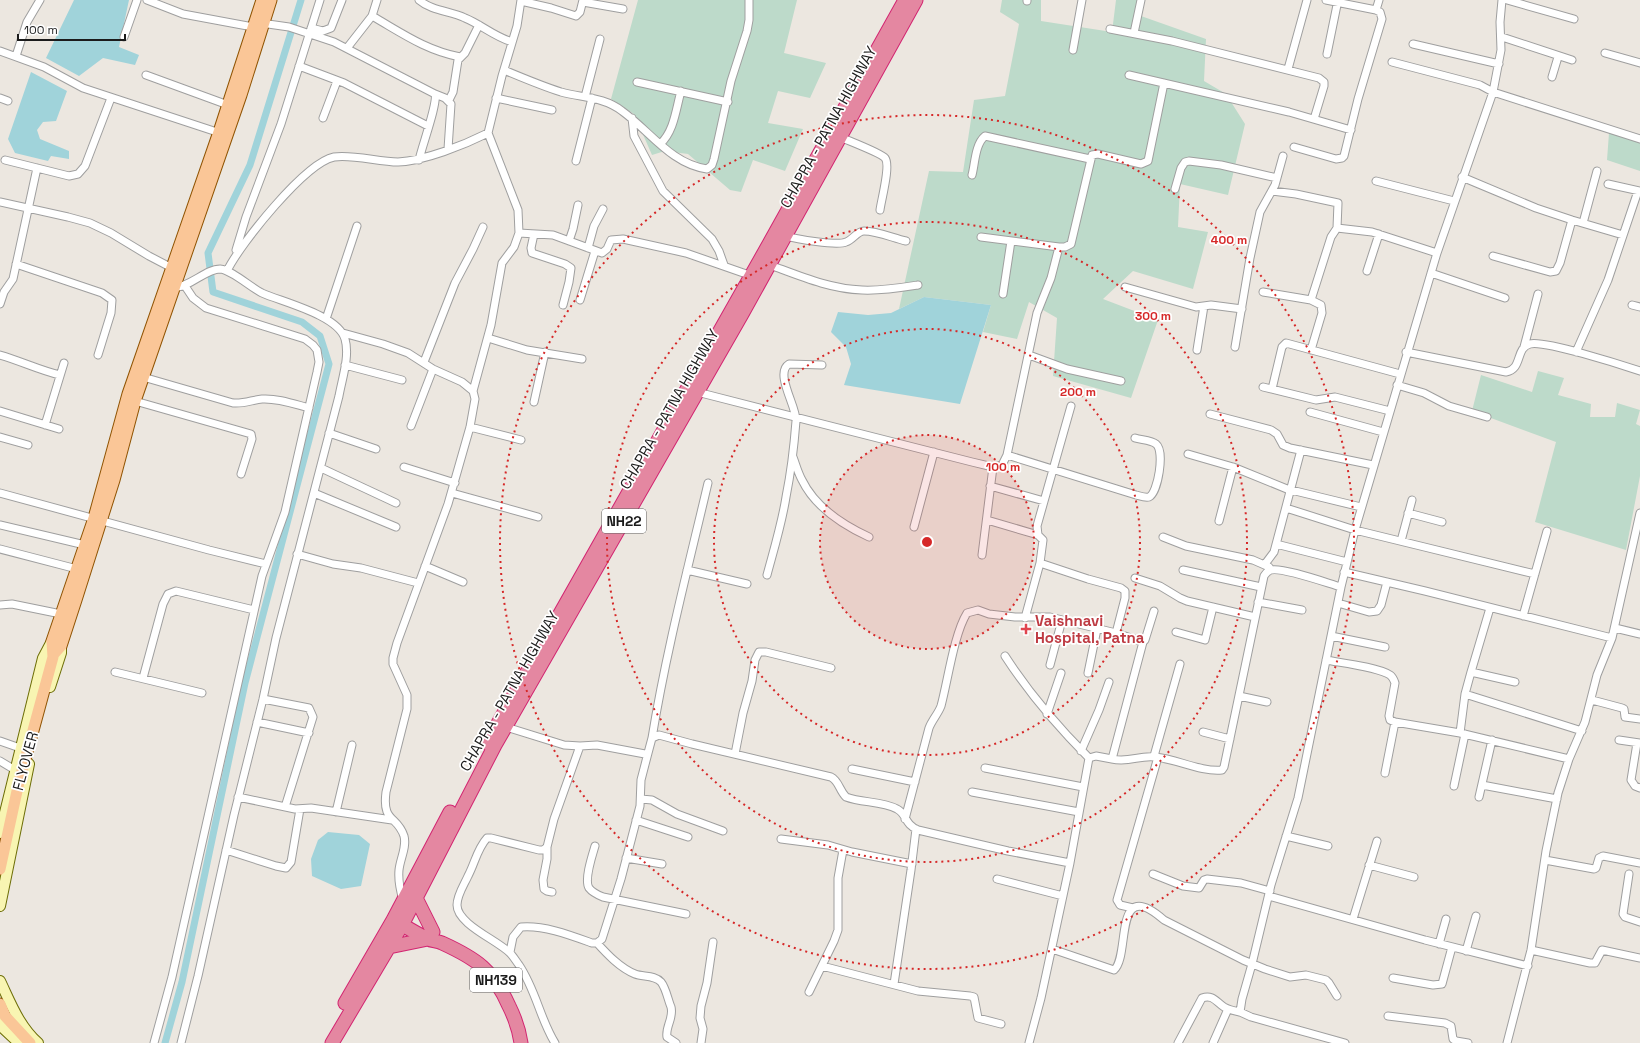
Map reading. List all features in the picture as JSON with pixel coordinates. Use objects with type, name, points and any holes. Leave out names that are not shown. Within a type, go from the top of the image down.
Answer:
[{"type":"highway","name":"CHAPRA - PATNA HIGHWAY","points":[[410,899],[490,737],[752,276],[905,0]]},
{"type":"highway","name":"CHAPRA - PATNA HIGHWAY","points":[[323,1043],[400,918],[495,745],[770,265],[916,0]]},
{"type":"highway","points":[[389,947],[434,938],[410,899]]},
{"type":"highway","name":"CHAPRA - PATNA HIGHWAY","points":[[332,1043],[389,947],[400,918]]},
{"type":"highway","name":"NH139","points":[[400,918],[478,962],[490,973],[507,1001],[516,1020],[521,1043]]},
{"type":"main road","points":[[55,650],[143,377],[169,288],[172,268],[222,134],[241,95],[262,0]]},
{"type":"main road","points":[[55,650],[61,614],[85,545],[98,519],[128,394],[169,288],[222,134],[228,105],[257,24],[271,0]]},
{"type":"main road","name":"FLYOVER","points":[[0,869],[19,782],[55,650]]},
{"type":"main road","points":[[2,1015],[30,1043]]},
{"type":"street","points":[[16,56],[26,26],[40,0]]},
{"type":"street","points":[[124,37],[137,0]]},
{"type":"street","points":[[147,0],[183,14],[289,27],[308,31],[347,48],[449,100]]},
{"type":"street","points":[[235,255],[246,217],[281,124],[308,31],[320,0]]},
{"type":"street","points":[[308,31],[323,31],[330,28],[342,0]]},
{"type":"street","points":[[347,48],[372,16],[377,0]]},
{"type":"street","points":[[419,0],[427,6],[458,15],[479,25],[492,34],[512,42]]},
{"type":"street","points":[[504,70],[557,90],[609,102],[632,118],[672,155],[705,169],[710,168],[717,150],[728,102],[731,81],[747,31],[749,20],[749,0]]},
{"type":"street","points":[[1073,50],[1082,0]]},
{"type":"street","points":[[1134,33],[1140,0]]},
{"type":"street","points":[[1288,69],[1307,0]]},
{"type":"street","points":[[1294,147],[1339,159],[1344,156],[1358,99],[1382,19],[1382,14],[1376,10],[1338,1],[1326,0]]},
{"type":"street","points":[[1376,10],[1379,0]]},
{"type":"street","points":[[1240,1012],[1269,894],[1298,798],[1344,572],[1361,507],[1406,352],[1437,253],[1462,177],[1493,92],[1499,64],[1502,37],[1500,22],[1502,0]]},
{"type":"street","points":[[1506,0],[1574,19]]},
{"type":"street","points":[[410,899],[399,884],[398,875],[404,848],[404,838],[401,830],[386,812],[385,806],[386,792],[408,701],[405,689],[396,674],[393,658],[418,583],[452,493],[474,409],[475,399],[473,392],[495,308],[502,263],[514,247],[519,233],[518,210],[488,133],[496,98],[517,26],[521,1],[551,8],[573,16],[578,15],[583,1],[623,9]]},
{"type":"street","points":[[1327,54],[1338,1]]},
{"type":"street","points":[[372,16],[427,47],[441,53],[460,57]]},
{"type":"street","points":[[448,149],[451,109],[449,100],[453,92],[460,57],[465,53],[479,25]]},
{"type":"street","points":[[1110,29],[1172,41],[1319,78],[1324,82],[1314,119]]},
{"type":"street","points":[[1502,37],[1558,57],[1572,60]]},
{"type":"street","points":[[576,161],[600,39]]},
{"type":"street","points":[[1413,44],[1499,64]]},
{"type":"street","points":[[0,51],[44,67],[83,88],[222,134]]},
{"type":"street","points":[[1605,53],[1640,63]]},
{"type":"street","points":[[1552,77],[1558,57]]},
{"type":"street","points":[[1392,62],[1480,85],[1493,92],[1640,139]]},
{"type":"street","points":[[299,66],[337,81],[428,126]]},
{"type":"street","points":[[146,75],[228,105]]},
{"type":"street","points":[[1129,75],[1314,119],[1351,130]]},
{"type":"street","points":[[323,118],[337,81]]},
{"type":"street","points":[[637,82],[728,102]]},
{"type":"street","points":[[981,238],[1059,247],[1069,246],[1073,241],[1092,155],[1098,154],[1141,164],[1148,161],[1157,125],[1164,83]]},
{"type":"street","points":[[660,144],[665,140],[670,129],[681,91]]},
{"type":"street","points":[[419,160],[434,109],[436,99],[435,94]]},
{"type":"street","points":[[0,98],[8,101]]},
{"type":"street","points":[[5,160],[69,176],[78,174],[82,171],[111,98]]},
{"type":"street","points":[[496,98],[552,110]]},
{"type":"street","points":[[632,118],[634,136],[663,191],[712,239],[719,251],[724,265]]},
{"type":"street","points":[[226,271],[235,255],[255,228],[301,179],[318,165],[334,157],[352,157],[398,162],[419,160],[488,133]]},
{"type":"street","points":[[972,175],[978,149],[982,138],[985,136],[1090,159]]},
{"type":"street","points":[[840,137],[882,155],[887,162],[887,173],[880,210]]},
{"type":"street","points":[[1235,347],[1260,212],[1272,192],[1283,156]]},
{"type":"street","points":[[1175,189],[1181,168],[1185,162],[1189,161],[1209,163],[1277,178]]},
{"type":"street","points":[[0,304],[4,292],[13,279],[36,168]]},
{"type":"street","points":[[1583,223],[1597,172]]},
{"type":"street","points":[[1462,177],[1536,208],[1623,235]]},
{"type":"street","points":[[1376,181],[1454,201]]},
{"type":"street","points":[[1576,352],[1608,280],[1639,191],[1608,184]]},
{"type":"street","points":[[1272,192],[1296,194],[1338,203],[1337,228],[1330,237],[1311,300]]},
{"type":"street","points":[[0,202],[68,217],[100,227],[172,268]]},
{"type":"street","points":[[569,241],[578,205]]},
{"type":"street","points":[[588,248],[594,226],[603,209]]},
{"type":"street","points":[[1493,256],[1550,272],[1556,271],[1560,263],[1572,220]]},
{"type":"street","points":[[326,319],[357,226]]},
{"type":"street","points":[[424,362],[455,283],[473,249],[482,227]]},
{"type":"street","points":[[1337,228],[1379,234],[1437,253]]},
{"type":"street","points":[[786,236],[813,241],[843,243],[848,242],[859,232],[866,231],[906,241]]},
{"type":"street","points":[[519,233],[552,235],[602,253],[605,252],[611,240],[623,239],[686,253],[752,276]]},
{"type":"street","points":[[534,234],[531,248],[532,253],[565,264],[571,268],[563,305]]},
{"type":"street","points":[[1366,271],[1379,234]]},
{"type":"street","points":[[1003,294],[1011,241]]},
{"type":"street","points":[[697,392],[993,467],[1002,465],[1007,455],[1038,308],[1051,278],[1059,247]]},
{"type":"street","points":[[580,300],[596,251]]},
{"type":"street","points":[[16,264],[102,293],[112,300],[111,313],[98,355]]},
{"type":"street","points":[[770,265],[823,284],[852,289],[891,289],[918,285]]},
{"type":"street","points":[[169,288],[185,286],[198,278],[215,270],[221,269],[257,290],[304,308],[326,319],[343,333],[397,349],[424,362],[433,369],[462,382],[473,392]]},
{"type":"street","points":[[1431,273],[1505,298]]},
{"type":"street","points":[[154,1043],[170,983],[254,610],[266,564],[285,512],[310,408],[319,362],[317,350],[313,344],[299,336],[206,308],[193,298],[185,286]]},
{"type":"street","points":[[1125,287],[1191,306],[1242,309]]},
{"type":"street","points":[[1263,292],[1311,300],[1322,305],[1323,309],[1311,350]]},
{"type":"street","points":[[1406,352],[1506,372],[1512,371],[1515,368],[1524,347],[1538,294]]},
{"type":"street","points":[[1632,305],[1640,307]]},
{"type":"street","points":[[1197,350],[1204,306]]},
{"type":"street","points":[[181,1043],[238,797],[263,699],[276,638],[339,396],[344,365],[345,340],[343,333]]},
{"type":"street","points":[[488,338],[527,350],[582,359]]},
{"type":"street","points":[[1524,347],[1529,344],[1537,343],[1576,352],[1640,371]]},
{"type":"street","points":[[1272,389],[1283,345],[1289,344],[1400,374]]},
{"type":"street","points":[[534,402],[545,352]]},
{"type":"street","points":[[0,355],[22,361],[38,369],[60,375]]},
{"type":"street","points":[[1029,355],[1067,369],[1121,381]]},
{"type":"street","points":[[45,425],[64,363]]},
{"type":"street","points":[[767,575],[786,499],[793,457],[796,418],[785,382],[785,366],[796,363],[822,365]]},
{"type":"street","points":[[344,365],[402,380]]},
{"type":"street","points":[[411,426],[433,369]]},
{"type":"street","points":[[143,377],[233,403],[245,403],[260,399],[271,399],[310,408]]},
{"type":"street","points":[[1263,386],[1316,400],[1335,397],[1390,411]]},
{"type":"street","points":[[1397,386],[1424,393],[1442,403],[1487,417]]},
{"type":"street","points":[[135,401],[251,434],[252,439],[241,474]]},
{"type":"street","points":[[1038,535],[1037,526],[1071,406]]},
{"type":"street","points":[[0,411],[59,429]]},
{"type":"street","points":[[1310,412],[1383,432]]},
{"type":"street","points":[[1210,414],[1272,430],[1277,434],[1283,445],[1373,465]]},
{"type":"street","points":[[470,426],[521,440]]},
{"type":"street","points":[[329,433],[376,449]]},
{"type":"street","points":[[0,437],[28,445]]},
{"type":"street","points":[[1007,455],[1146,497],[1153,494],[1161,460],[1160,448],[1156,444],[1135,438]]},
{"type":"street","points":[[1265,564],[1271,558],[1276,544],[1301,450]]},
{"type":"street","points":[[914,527],[934,452]]},
{"type":"street","points":[[1188,454],[1233,467],[1291,490],[1361,507]]},
{"type":"street","points":[[793,457],[802,480],[818,501],[837,520],[852,530],[869,537]]},
{"type":"street","points":[[982,555],[993,467]]},
{"type":"street","points":[[1219,521],[1233,467]]},
{"type":"street","points":[[321,468],[396,503]]},
{"type":"street","points":[[404,468],[454,483]]},
{"type":"street","points":[[510,952],[513,937],[516,932],[521,927],[528,926],[554,931],[592,943],[597,943],[602,939],[636,820],[640,799],[641,780],[652,738],[668,651],[708,483]]},
{"type":"street","points":[[990,486],[1044,501]]},
{"type":"street","points":[[0,493],[208,550],[266,564]]},
{"type":"street","points":[[452,493],[538,517]]},
{"type":"street","points":[[314,494],[396,527]]},
{"type":"street","points":[[1401,541],[1412,500]]},
{"type":"street","points":[[1286,508],[1355,530],[1535,574]]},
{"type":"street","points":[[1408,513],[1442,522]]},
{"type":"street","points":[[1506,1043],[1528,966],[1545,860],[1562,777],[1582,731],[1592,700],[1597,675],[1615,628],[1639,525],[1640,513]]},
{"type":"street","points":[[987,520],[1038,535],[1043,540],[1040,563],[1025,618]]},
{"type":"street","points":[[0,525],[85,545]]},
{"type":"street","points":[[1523,616],[1547,531]]},
{"type":"street","points":[[1163,537],[1186,546],[1246,558],[1265,564],[1272,570]]},
{"type":"street","points":[[1276,544],[1347,562]]},
{"type":"street","points":[[0,550],[77,569]]},
{"type":"street","points":[[298,554],[333,564],[360,568],[418,583]]},
{"type":"street","points":[[1040,563],[1121,588],[1125,591],[1125,598],[1116,633]]},
{"type":"street","points":[[425,566],[463,582]]},
{"type":"street","points":[[687,570],[747,584]]},
{"type":"street","points":[[1183,570],[1262,587]]},
{"type":"street","points":[[1089,758],[1096,756],[1126,761],[1156,757],[1222,770],[1230,739],[1258,602],[1266,572],[1272,570],[1282,570],[1341,587]]},
{"type":"street","points":[[1344,572],[1612,638]]},
{"type":"street","points":[[1135,578],[1160,586],[1180,598],[1255,617]]},
{"type":"street","points":[[1338,603],[1369,612],[1377,611],[1381,605],[1387,582]]},
{"type":"street","points":[[143,678],[163,604],[168,594],[176,591],[254,610]]},
{"type":"street","points":[[1258,602],[1302,610]]},
{"type":"street","points":[[0,605],[12,604],[61,614]]},
{"type":"street","points":[[1176,632],[1205,640],[1213,607]]},
{"type":"street","points":[[1454,786],[1462,734],[1465,694],[1490,608]]},
{"type":"street","points":[[905,819],[932,721],[941,706],[956,643],[962,623],[967,613],[978,610],[989,614],[1025,618],[1042,617],[1062,620],[1116,633],[1143,642]]},
{"type":"street","points":[[1112,759],[1143,642],[1145,640],[1154,611]]},
{"type":"street","points":[[1050,665],[1062,620]]},
{"type":"street","points":[[1615,628],[1640,634]]},
{"type":"street","points":[[1088,673],[1097,629]]},
{"type":"street","points":[[1331,636],[1385,647]]},
{"type":"street","points":[[0,833],[43,658],[55,650],[61,653],[28,768],[0,906]]},
{"type":"street","points":[[735,754],[743,713],[752,681],[755,660],[759,652],[766,652],[831,668]]},
{"type":"street","points":[[1005,656],[1019,678],[1047,714],[1089,758]]},
{"type":"street","points":[[1326,660],[1373,669],[1390,675],[1394,679],[1395,683],[1389,716],[1390,720],[1492,740],[1569,759]]},
{"type":"street","points":[[1180,664],[1117,900],[1120,905],[1152,910],[1164,920],[1252,964],[1290,977],[1306,975],[1326,980],[1337,996]]},
{"type":"street","points":[[115,672],[202,693]]},
{"type":"street","points":[[1471,672],[1515,682]]},
{"type":"street","points":[[1047,714],[1061,673]]},
{"type":"street","points":[[1081,751],[1100,710],[1109,682]]},
{"type":"street","points":[[1465,694],[1582,731]]},
{"type":"street","points":[[1239,696],[1267,702]]},
{"type":"street","points":[[263,699],[309,708],[312,712],[313,717],[309,733],[285,807]]},
{"type":"street","points":[[1592,700],[1624,709],[1625,717],[1640,719]]},
{"type":"street","points":[[257,722],[309,733]]},
{"type":"street","points":[[1385,773],[1395,722]]},
{"type":"street","points":[[506,727],[564,744],[580,746],[593,745],[631,752],[648,753]]},
{"type":"street","points":[[1203,732],[1230,739]]},
{"type":"street","points":[[652,738],[659,735],[831,777],[835,779],[841,792],[846,796],[892,806],[902,813],[908,824],[916,829],[996,848],[1070,863]]},
{"type":"street","points":[[1479,797],[1492,740]]},
{"type":"street","points":[[1619,740],[1638,743],[1637,766],[1631,780],[1635,786],[1640,788]]},
{"type":"street","points":[[0,741],[20,748]]},
{"type":"street","points":[[336,812],[352,745]]},
{"type":"street","points":[[552,892],[547,891],[542,884],[547,859],[547,847],[554,819],[580,746]]},
{"type":"street","points":[[1029,1043],[1052,950],[1070,863],[1089,758]]},
{"type":"street","points":[[0,761],[15,770]]},
{"type":"street","points":[[985,768],[1083,787]]},
{"type":"street","points":[[852,769],[915,782]]},
{"type":"street","points":[[1482,785],[1557,799]]},
{"type":"street","points":[[972,792],[1079,812]]},
{"type":"street","points":[[238,797],[285,807],[310,808],[392,820]]},
{"type":"street","points":[[640,799],[652,800],[677,814],[723,831]]},
{"type":"street","points":[[226,850],[286,868],[291,862],[300,808]]},
{"type":"street","points":[[636,820],[688,837]]},
{"type":"street","points":[[894,984],[916,829]]},
{"type":"street","points":[[1286,836],[1328,846]]},
{"type":"street","points":[[547,847],[543,850],[539,850],[487,838],[478,850],[470,872],[457,899],[458,910],[466,921],[510,952],[527,978],[555,1043]]},
{"type":"street","points":[[781,839],[828,845],[843,850],[912,864]]},
{"type":"street","points":[[1353,919],[1377,841]]},
{"type":"street","points":[[594,846],[588,876],[588,887],[603,897],[686,914]]},
{"type":"street","points":[[809,992],[838,930],[838,878],[843,850]]},
{"type":"street","points":[[1545,860],[1594,869],[1596,868],[1599,858],[1603,856],[1640,863]]},
{"type":"street","points":[[626,858],[662,864]]},
{"type":"street","points":[[1369,865],[1414,877]]},
{"type":"street","points":[[1153,874],[1190,888],[1199,888],[1204,880],[1207,879],[1240,883],[1269,894],[1439,944],[1528,966]]},
{"type":"street","points":[[1629,874],[1623,914],[1624,918],[1640,922]]},
{"type":"street","points":[[997,879],[1063,896]]},
{"type":"street","points":[[1052,950],[1114,970],[1117,965],[1125,924],[1133,908]]},
{"type":"street","points":[[1466,951],[1476,916]]},
{"type":"street","points":[[1439,944],[1446,919]]},
{"type":"street","points":[[701,1043],[703,1030],[700,1018],[701,1006],[707,983],[713,942]]},
{"type":"street","points":[[597,943],[613,959],[628,970],[635,974],[657,978],[661,982],[672,1014],[666,1034],[667,1037],[676,1043]]},
{"type":"street","points":[[1393,978],[1433,985],[1442,984],[1452,947]]},
{"type":"street","points":[[1531,950],[1590,963],[1595,963],[1601,950],[1640,958]]},
{"type":"street","points":[[822,966],[924,992],[974,997],[978,1018],[1001,1024]]},
{"type":"street","points":[[0,981],[16,1015],[29,1035],[38,1043]]},
{"type":"street","points":[[1178,1043],[1202,998],[1207,996],[1212,997],[1228,1009],[1240,1012],[1251,1018],[1345,1043]]},
{"type":"street","points":[[1214,1043],[1228,1009]]},
{"type":"street","points":[[2,1015],[3,1028],[18,1043]]},
{"type":"street","points":[[1388,1016],[1445,1023],[1452,1026],[1453,1039],[1468,1043]]},
{"type":"green space","points":[[638,0],[797,0],[784,53],[826,63],[810,98],[778,91],[768,123],[803,129],[785,171],[753,160],[741,192],[730,190],[688,154],[665,151],[652,155],[634,114],[611,99]]},
{"type":"green space","points":[[1002,0],[1041,0],[1041,21],[1112,32],[1116,0],[1142,0],[1141,16],[1206,39],[1204,81],[1226,94],[1245,124],[1228,195],[1180,184],[1178,227],[1208,232],[1193,289],[1133,271],[1103,299],[1158,320],[1131,398],[1053,376],[1057,318],[1029,302],[1017,339],[983,332],[991,305],[924,297],[899,309],[929,171],[963,172],[974,100],[1005,96],[1019,24],[1000,12]]},
{"type":"green space","points":[[1609,133],[1640,142],[1640,171],[1607,160]]},
{"type":"green space","points":[[1538,371],[1564,378],[1558,395],[1591,404],[1590,417],[1615,417],[1617,403],[1640,410],[1636,424],[1640,426],[1640,476],[1626,550],[1535,522],[1556,442],[1472,411],[1481,375],[1532,392]]},
{"type":"water","points":[[74,0],[129,0],[119,47],[139,55],[135,65],[103,58],[79,76],[46,58]]},
{"type":"water","points":[[31,72],[67,91],[56,121],[43,122],[37,130],[40,139],[69,151],[69,159],[51,156],[48,161],[15,153],[8,139]]},
{"type":"water","points":[[924,297],[991,305],[960,404],[844,385],[851,364],[846,347],[831,332],[838,312],[868,315],[891,313]]},
{"type":"water","points":[[328,832],[359,835],[370,844],[361,886],[341,889],[312,876],[311,859],[318,840]]},
{"type":"waterway","points":[[165,1043],[182,982],[245,683],[329,364],[320,336],[302,322],[213,292],[208,253],[250,165],[301,0]]},
{"type":"place","name":"Vaishnavi Hospital, Patna","points":[[1026,629]]}]
